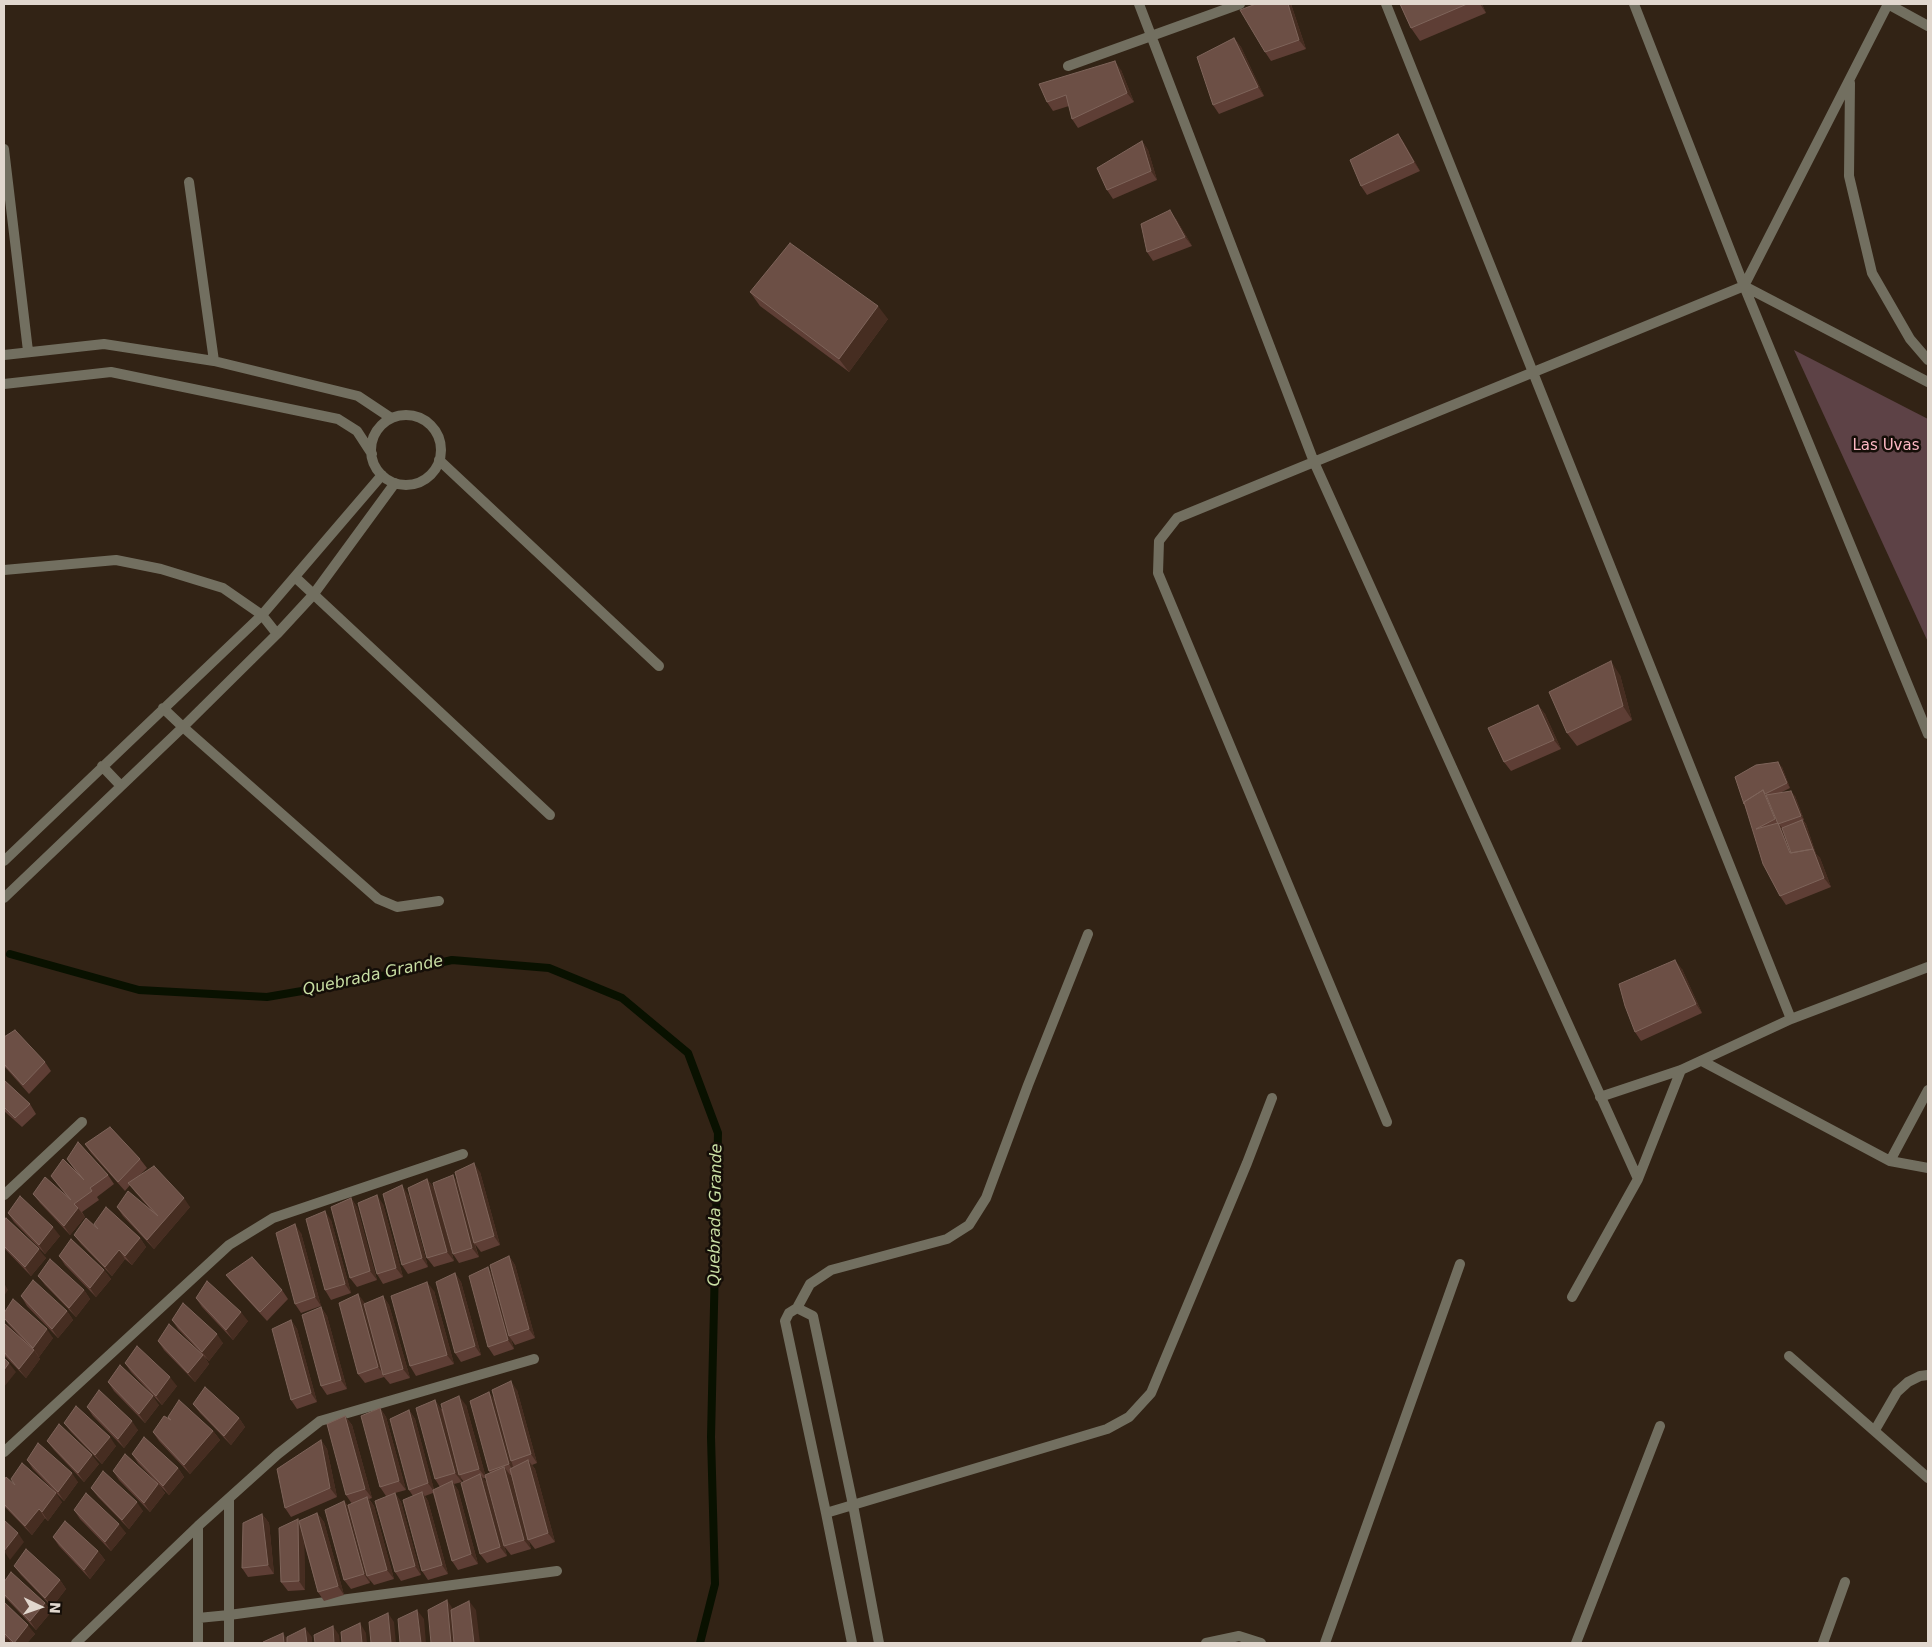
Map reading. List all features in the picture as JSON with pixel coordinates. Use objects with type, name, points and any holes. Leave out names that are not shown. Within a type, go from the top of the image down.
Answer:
[{"type":"street","points":[[1139,4],[1314,462],[1638,1179]]},
{"type":"street","points":[[1068,66],[1240,4]]},
{"type":"street","points":[[1386,4],[1791,1019]]},
{"type":"street","points":[[1634,4],[1744,286],[1928,734]]},
{"type":"street","points":[[1387,1122],[1158,573],[1159,541],[1177,518],[1744,286],[1888,4],[1928,26]]},
{"type":"street","points":[[1850,80],[1849,176],[1872,273],[1910,339],[1928,360]]},
{"type":"street","points":[[4,149],[28,351]]},
{"type":"street","points":[[189,182],[214,361]]},
{"type":"street","points":[[1744,286],[1928,382]]},
{"type":"street","points":[[4,354],[104,344],[214,361],[358,396],[391,418]]},
{"type":"street","points":[[4,384],[111,372],[338,418],[357,431],[372,454]]},
{"type":"street","points":[[413,415],[424,419],[433,427],[439,437],[441,448],[439,460],[435,470],[427,478],[411,484],[395,483],[382,475],[375,465],[372,443],[382,424],[391,418],[413,415]]},
{"type":"street","points":[[439,460],[659,666]]},
{"type":"street","points":[[4,860],[262,615],[382,475]]},
{"type":"street","points":[[4,898],[183,727],[277,634],[313,595],[395,483]]},
{"type":"street","points":[[4,570],[116,560],[161,569],[223,588],[262,615],[277,634]]},
{"type":"street","points":[[295,577],[550,815]]},
{"type":"street","points":[[163,708],[378,899],[397,908],[439,901]]},
{"type":"street","points":[[102,766],[120,786]]},
{"type":"street","points":[[852,1643],[785,1321],[789,1312],[797,1308],[810,1284],[831,1270],[947,1239],[968,1226],[986,1198],[1028,1085],[1088,934]]},
{"type":"street","points":[[1600,1098],[1682,1070],[1791,1019],[1928,967]]},
{"type":"street","points":[[1702,1060],[1890,1161],[1928,1168]]},
{"type":"street","points":[[1572,1297],[1638,1179],[1682,1070]]},
{"type":"street","points":[[1890,1161],[1928,1090]]},
{"type":"street","points":[[826,1513],[1107,1429],[1128,1417],[1151,1393],[1247,1163],[1272,1098]]},
{"type":"street","points":[[4,1195],[82,1122]]},
{"type":"street","points":[[4,1452],[229,1245],[273,1218],[463,1154]]},
{"type":"street","points":[[1325,1643],[1460,1264]]},
{"type":"street","points":[[797,1308],[813,1316],[853,1506],[878,1643]]},
{"type":"street","points":[[1789,1356],[1928,1478]]},
{"type":"street","points":[[76,1643],[198,1526],[278,1454],[320,1421],[534,1358]]},
{"type":"street","points":[[1875,1430],[1897,1392],[1908,1382],[1920,1376],[1928,1375]]},
{"type":"street","points":[[1576,1643],[1660,1426]]},
{"type":"street","points":[[229,1500],[229,1643]]},
{"type":"street","points":[[198,1526],[198,1643]]},
{"type":"street","points":[[198,1618],[557,1571]]},
{"type":"street","points":[[1823,1643],[1846,1582]]},
{"type":"street","points":[[1206,1643],[1239,1636],[1261,1643]]},
{"type":"green space","name":"Las Uvas","points":[[1794,350],[1928,419],[1928,642]]},
{"type":"building","points":[[1256,4],[1288,4],[1299,40],[1265,52],[1240,10]]},
{"type":"building","points":[[1400,4],[1467,4],[1411,28]]},
{"type":"building","points":[[1234,38],[1258,87],[1213,105],[1197,57]]},
{"type":"building","points":[[1115,61],[1127,93],[1072,119],[1066,95],[1047,102],[1039,84]]},
{"type":"building","points":[[1398,134],[1414,162],[1361,186],[1350,160]]},
{"type":"building","points":[[1142,141],[1151,171],[1107,190],[1097,168]]},
{"type":"building","points":[[1170,210],[1185,237],[1147,252],[1141,224]]},
{"type":"building","points":[[790,243],[878,306],[839,359],[750,292]]},
{"type":"building","points":[[1611,661],[1623,706],[1567,733],[1549,692]]},
{"type":"building","points":[[1538,705],[1554,740],[1504,762],[1488,728]]},
{"type":"building","points":[[1778,762],[1787,783],[1765,794],[1763,790],[1744,802],[1744,804],[1735,777],[1756,765]]},
{"type":"building","points":[[1763,790],[1775,819],[1756,829],[1778,823],[1790,853],[1813,849],[1824,878],[1780,896],[1763,864],[1744,802]]},
{"type":"building","points":[[1791,791],[1801,816],[1778,824],[1766,795]]},
{"type":"building","points":[[1802,820],[1813,849],[1791,853],[1782,828]]},
{"type":"building","points":[[1675,960],[1696,1004],[1635,1032],[1619,984]]},
{"type":"building","points":[[15,1030],[45,1062],[23,1085],[4,1064],[4,1037]]},
{"type":"building","points":[[4,1080],[30,1104],[15,1118],[4,1107]]},
{"type":"building","points":[[110,1127],[140,1159],[118,1182],[85,1144]]},
{"type":"building","points":[[78,1142],[108,1175],[90,1188],[92,1191],[74,1204],[78,1208],[64,1226],[33,1194],[45,1177],[71,1200],[51,1176],[63,1159],[84,1180],[67,1159]]},
{"type":"building","points":[[474,1163],[494,1236],[474,1243],[455,1172]]},
{"type":"building","points":[[154,1166],[184,1198],[147,1240],[117,1207],[128,1191],[158,1216],[128,1183]]},
{"type":"building","points":[[453,1175],[472,1248],[453,1254],[433,1183]]},
{"type":"building","points":[[427,1179],[447,1252],[427,1258],[408,1188]]},
{"type":"building","points":[[402,1185],[422,1258],[402,1265],[383,1194]]},
{"type":"building","points":[[377,1195],[396,1268],[377,1274],[358,1203]]},
{"type":"building","points":[[20,1196],[53,1227],[39,1245],[8,1213]]},
{"type":"building","points":[[351,1198],[370,1271],[350,1278],[331,1207]]},
{"type":"building","points":[[106,1207],[140,1238],[125,1256],[119,1250],[105,1267],[74,1235],[86,1218],[98,1229],[94,1224]]},
{"type":"building","points":[[325,1211],[345,1284],[325,1290],[306,1219]]},
{"type":"building","points":[[6,1218],[39,1249],[25,1267],[4,1246],[4,1221]]},
{"type":"building","points":[[295,1224],[315,1297],[295,1304],[276,1233]]},
{"type":"building","points":[[71,1239],[104,1270],[90,1288],[59,1256]]},
{"type":"building","points":[[509,1256],[529,1329],[509,1336],[490,1265]]},
{"type":"building","points":[[252,1257],[282,1290],[260,1312],[226,1275]]},
{"type":"building","points":[[50,1259],[84,1290],[69,1308],[38,1276]]},
{"type":"building","points":[[488,1267],[508,1340],[488,1347],[469,1276]]},
{"type":"building","points":[[455,1273],[475,1346],[455,1353],[436,1282]]},
{"type":"building","points":[[33,1280],[67,1311],[52,1329],[21,1296]]},
{"type":"building","points":[[207,1281],[241,1312],[226,1330],[196,1298]]},
{"type":"building","points":[[427,1282],[447,1355],[410,1366],[391,1296]]},
{"type":"building","points":[[358,1294],[378,1367],[358,1374],[339,1303]]},
{"type":"building","points":[[383,1296],[403,1369],[383,1375],[364,1304]]},
{"type":"building","points":[[13,1299],[47,1329],[33,1348],[4,1318],[4,1313]]},
{"type":"building","points":[[183,1303],[217,1334],[202,1352],[172,1320]]},
{"type":"building","points":[[321,1307],[341,1380],[321,1386],[302,1315]]},
{"type":"building","points":[[291,1320],[311,1393],[291,1400],[272,1329]]},
{"type":"building","points":[[4,1323],[34,1350],[19,1369],[4,1352]]},
{"type":"building","points":[[169,1324],[203,1355],[188,1373],[158,1341]]},
{"type":"building","points":[[137,1346],[170,1377],[156,1396],[125,1363]]},
{"type":"building","points":[[4,1358],[9,1363],[4,1370]]},
{"type":"building","points":[[120,1365],[153,1396],[139,1414],[108,1382]]},
{"type":"building","points":[[511,1381],[531,1454],[511,1461],[492,1390]]},
{"type":"building","points":[[205,1387],[239,1418],[224,1436],[193,1404]]},
{"type":"building","points":[[99,1390],[132,1421],[118,1439],[87,1407]]},
{"type":"building","points":[[489,1392],[509,1464],[489,1471],[470,1401]]},
{"type":"building","points":[[459,1396],[479,1469],[459,1475],[441,1404]]},
{"type":"building","points":[[179,1400],[213,1431],[184,1465],[153,1432],[164,1416],[171,1420],[168,1417]]},
{"type":"building","points":[[435,1400],[455,1473],[435,1479],[416,1408]]},
{"type":"building","points":[[76,1406],[110,1437],[95,1455],[64,1423]]},
{"type":"building","points":[[380,1408],[399,1481],[380,1487],[361,1416]]},
{"type":"building","points":[[409,1410],[428,1483],[409,1490],[390,1419]]},
{"type":"building","points":[[345,1416],[365,1489],[346,1495],[327,1424]]},
{"type":"building","points":[[59,1424],[92,1455],[78,1473],[47,1441]]},
{"type":"building","points":[[144,1437],[178,1468],[163,1486],[132,1454]]},
{"type":"building","points":[[321,1440],[330,1488],[285,1508],[277,1469]]},
{"type":"building","points":[[38,1443],[72,1473],[58,1492],[27,1460]]},
{"type":"building","points":[[125,1454],[158,1484],[144,1503],[113,1471]]},
{"type":"building","points":[[528,1460],[548,1533],[528,1540],[510,1469]]},
{"type":"building","points":[[22,1463],[56,1493],[42,1512],[39,1509],[25,1526],[4,1504],[4,1481],[6,1477],[15,1485],[11,1479]]},
{"type":"building","points":[[504,1467],[524,1540],[504,1546],[485,1475]]},
{"type":"building","points":[[103,1471],[137,1502],[122,1520],[91,1488]]},
{"type":"building","points":[[480,1474],[500,1547],[480,1554],[461,1483]]},
{"type":"building","points":[[452,1481],[471,1554],[452,1561],[433,1490]]},
{"type":"building","points":[[422,1492],[442,1565],[422,1571],[403,1500]]},
{"type":"building","points":[[86,1493],[119,1524],[105,1542],[74,1510]]},
{"type":"building","points":[[395,1493],[415,1566],[395,1572],[375,1501]]},
{"type":"building","points":[[367,1497],[387,1570],[367,1576],[348,1505]]},
{"type":"building","points":[[344,1501],[364,1574],[344,1580],[325,1510]]},
{"type":"building","points":[[317,1513],[338,1586],[318,1592],[299,1521]]},
{"type":"building","points":[[262,1514],[268,1565],[242,1568],[243,1523]]},
{"type":"building","points":[[298,1519],[299,1581],[281,1582],[279,1528]]},
{"type":"building","points":[[4,1520],[18,1533],[4,1551]]},
{"type":"building","points":[[65,1521],[98,1551],[84,1570],[53,1537]]},
{"type":"building","points":[[26,1549],[60,1580],[45,1598],[14,1566]]},
{"type":"building","points":[[11,1572],[45,1603],[30,1621],[4,1594],[4,1582]]},
{"type":"building","points":[[447,1600],[451,1643],[431,1643],[428,1610]]},
{"type":"building","points":[[469,1601],[474,1643],[454,1643],[451,1610]]},
{"type":"building","points":[[4,1602],[28,1625],[14,1643],[4,1633]]},
{"type":"building","points":[[417,1610],[421,1643],[400,1643],[398,1619]]},
{"type":"building","points":[[388,1613],[391,1643],[371,1643],[369,1622]]},
{"type":"building","points":[[360,1623],[362,1643],[342,1643],[341,1632]]},
{"type":"building","points":[[333,1626],[334,1643],[315,1643],[314,1635]]},
{"type":"building","points":[[305,1628],[307,1643],[287,1643],[287,1637]]},
{"type":"building","points":[[283,1633],[284,1643],[263,1642]]},
{"type":"waterway","name":"Quebrada Grande","points":[[10,954],[139,990],[267,997],[360,981],[452,960],[549,968],[622,998],[688,1053],[718,1133],[711,1437],[715,1584],[700,1643]]}]
